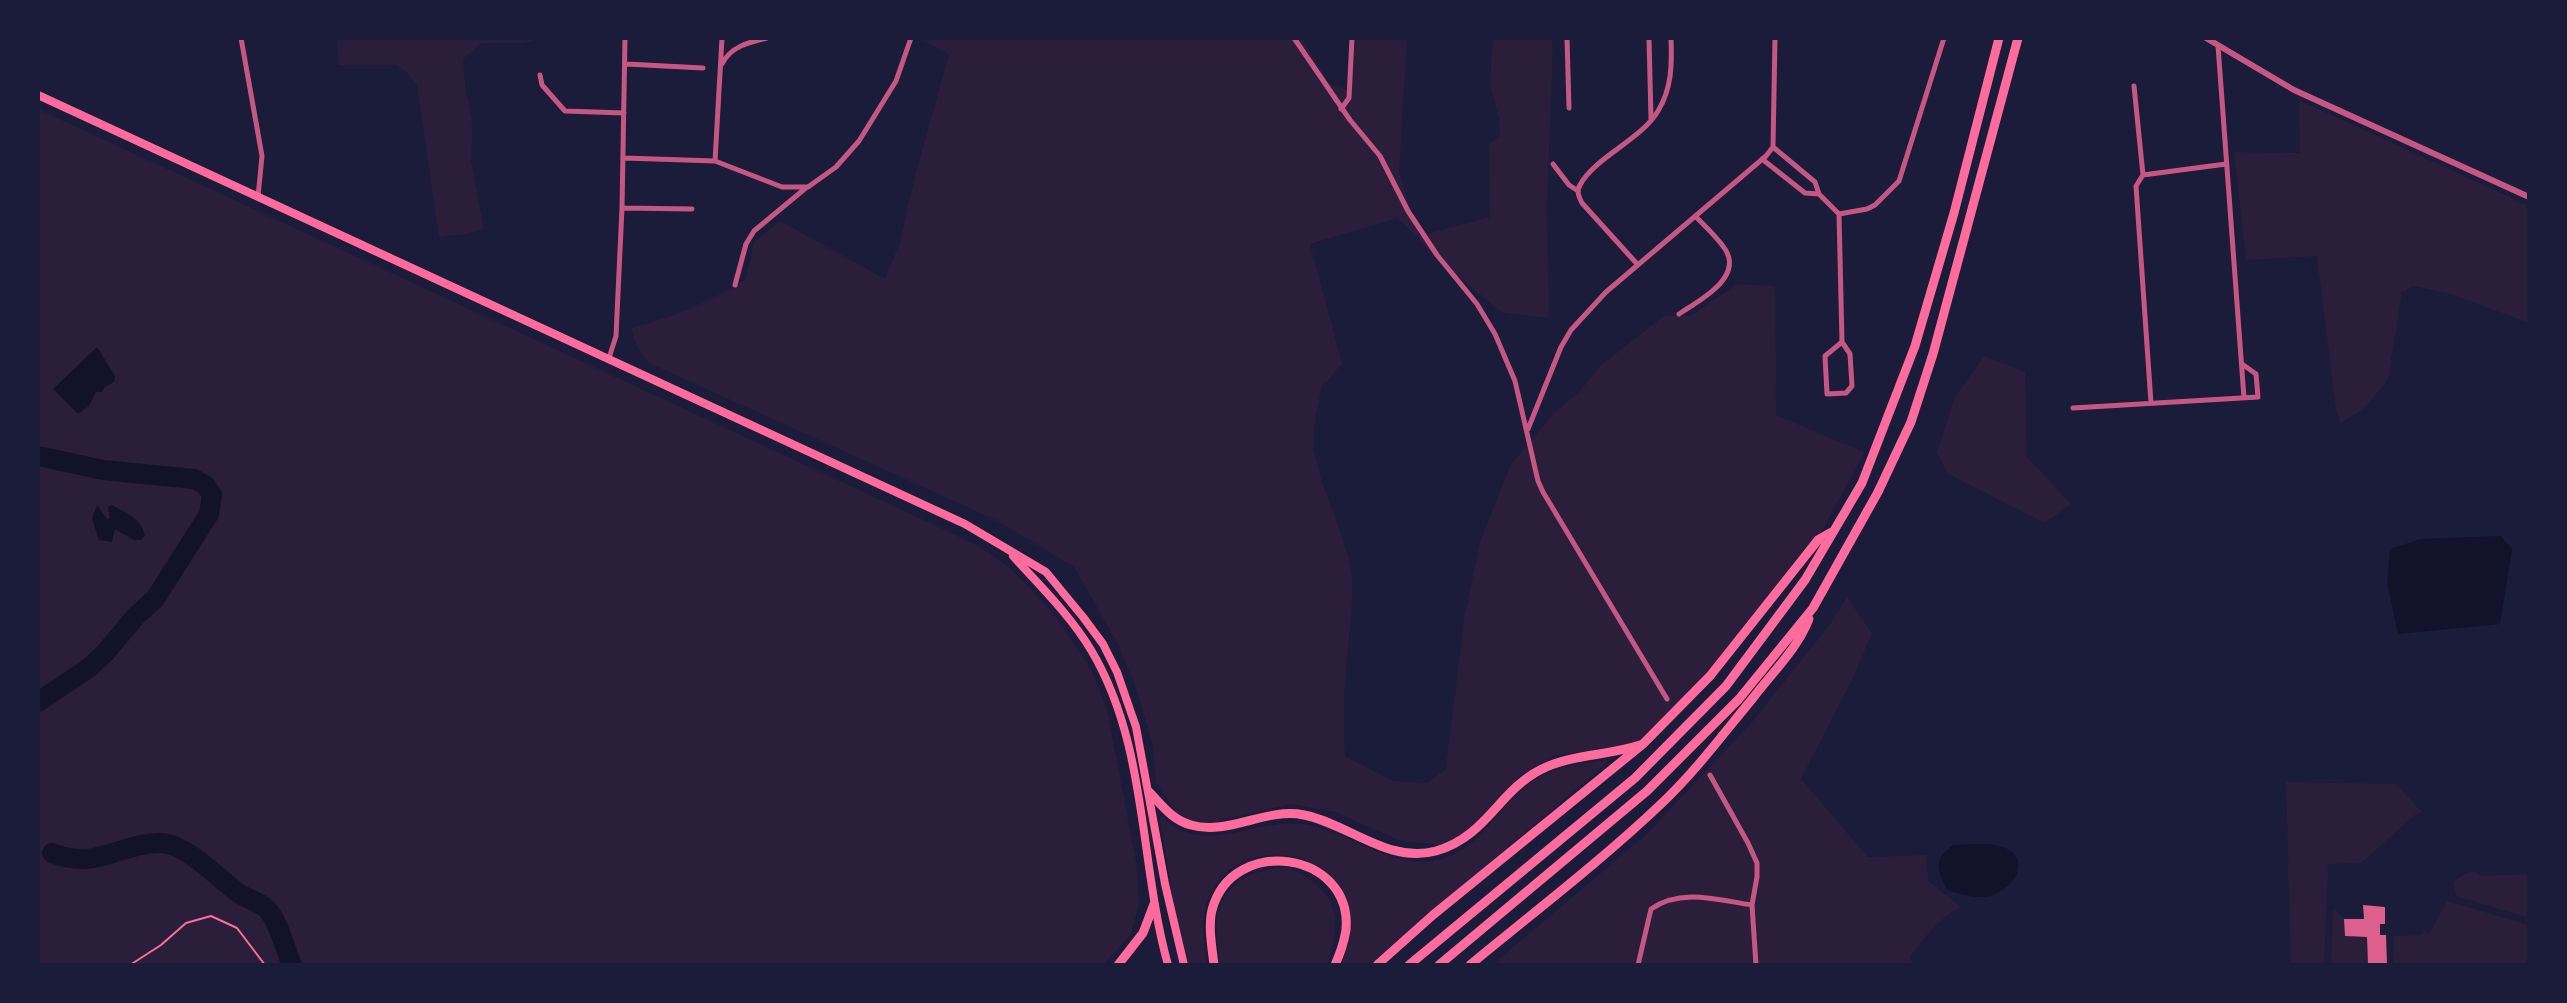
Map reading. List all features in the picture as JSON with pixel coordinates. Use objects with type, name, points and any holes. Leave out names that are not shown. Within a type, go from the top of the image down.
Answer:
[{"type":"highway","points":[[1409,965],[1635,778],[1726,686],[1805,580],[1862,483],[1915,346],[1954,213],[1999,38]]},
{"type":"highway","points":[[1470,965],[1616,845],[1663,802],[1705,757],[1804,633],[1813,608],[1878,492],[1911,422],[1933,354],[2018,38]]},
{"type":"highway","points":[[1377,965],[1433,915],[1643,744],[1710,676],[1818,540],[1835,530]]},
{"type":"highway","points":[[1439,965],[1647,791],[1739,699],[1813,608]]},
{"type":"highway","points":[[1149,792],[1168,813],[1193,826],[1208,829],[1282,814],[1301,814],[1324,820],[1394,851],[1415,854],[1455,844],[1476,831],[1513,791],[1537,771],[1559,761],[1617,752],[1643,744]]},
{"type":"highway","points":[[1214,965],[1212,911],[1219,892],[1245,868],[1275,860],[1308,867],[1325,876],[1336,890],[1345,915],[1346,929],[1335,965]]},
{"type":"highway","points":[[1118,965],[1143,933],[1154,904]]},
{"type":"main road","points":[[38,95],[965,524],[1046,572],[1103,644],[1132,713],[1184,965]]},
{"type":"main road","points":[[1004,546],[1075,625],[1092,651],[1116,702],[1126,730],[1154,904],[1168,965]]},
{"type":"street","points":[[241,38],[262,156],[258,197]]},
{"type":"street","points":[[609,359],[616,336],[624,158],[625,38]]},
{"type":"street","points":[[715,161],[722,38]]},
{"type":"street","points":[[719,69],[726,55],[747,43],[767,38]]},
{"type":"street","points":[[735,285],[746,244],[754,231],[836,167],[859,141],[896,81],[911,38]]},
{"type":"street","points":[[1294,38],[1341,109],[1380,156],[1437,255],[1477,304],[1495,334],[1515,381],[1543,492],[1667,699]]},
{"type":"street","points":[[1341,109],[1349,98],[1352,38]]},
{"type":"street","points":[[1567,38],[1569,108]]},
{"type":"street","points":[[1649,38],[1651,120]]},
{"type":"street","points":[[1638,265],[1582,203],[1578,191],[1598,165],[1657,114],[1672,68],[1671,38]]},
{"type":"street","points":[[1528,430],[1561,347],[1571,330],[1606,292],[1773,147],[1775,38]]},
{"type":"street","points":[[1839,214],[1875,205],[1899,181],[1944,38]]},
{"type":"street","points":[[2206,38],[2294,90],[2529,197]]},
{"type":"street","points":[[2218,46],[2244,398]]},
{"type":"street","points":[[626,64],[703,68]]},
{"type":"street","points":[[540,75],[542,85],[565,111],[624,113]]},
{"type":"street","points":[[2134,86],[2143,175],[2136,186],[2151,403]]},
{"type":"street","points":[[1773,147],[1815,182],[1819,194],[1839,214],[1842,342],[1850,354],[1852,386],[1846,393],[1827,394],[1825,356],[1842,342]]},
{"type":"street","points":[[624,158],[715,161],[782,187],[808,187]]},
{"type":"street","points":[[1762,159],[1805,193],[1819,194]]},
{"type":"street","points":[[1553,164],[1569,185],[1578,191]]},
{"type":"street","points":[[2143,175],[2226,164]]},
{"type":"street","points":[[622,208],[692,209]]},
{"type":"street","points":[[1679,314],[1724,279],[1729,263],[1726,250],[1695,216]]},
{"type":"street","points":[[2073,408],[2258,397],[2256,374],[2241,363]]},
{"type":"street","points":[[1710,775],[1757,863],[1752,905],[1756,965]]},
{"type":"street","points":[[1638,965],[1651,909],[1665,900],[1693,896],[1752,905]]},
{"type":"path","points":[[130,965],[161,945],[186,923],[211,916],[237,928],[265,965]]},
{"type":"shaded area","points":[[337,38],[544,38],[524,43],[481,43],[463,59],[472,121],[471,161],[484,229],[439,237],[417,85],[396,65],[339,65]]},
{"type":"shaded area","points":[[919,38],[1302,38],[1329,84],[1350,91],[1355,38],[1407,38],[1399,172],[1419,236],[1490,217],[1489,144],[1500,136],[1490,84],[1493,38],[1553,38],[1547,208],[1549,318],[1503,313],[1440,262],[1398,218],[1310,244],[1342,363],[1327,382],[1323,382],[1314,437],[1319,472],[1346,551],[1352,584],[1345,695],[1345,756],[1393,781],[1427,783],[1446,769],[1464,619],[1480,542],[1510,466],[1554,413],[1579,392],[1601,365],[1664,316],[1691,316],[1737,284],[1775,286],[1776,415],[1864,452],[1863,455],[1817,540],[1710,672],[1637,744],[1556,755],[1518,777],[1483,820],[1463,837],[1440,845],[1401,841],[1335,812],[1292,804],[1215,823],[1193,821],[1177,813],[1156,784],[1153,746],[1136,688],[1118,644],[1074,567],[996,520],[649,363],[637,347],[631,328],[691,308],[746,279],[754,242],[780,221],[885,279],[900,242],[949,54]]},
{"type":"shaded area","points":[[2299,100],[2529,206],[2529,323],[2448,293],[2413,286],[2402,292],[2388,379],[2367,406],[2341,423],[2336,409],[2317,256],[2246,260],[2234,152],[2300,153]]},
{"type":"shaded area","points":[[38,109],[943,529],[980,547],[1010,568],[1052,612],[1091,669],[1107,710],[1136,861],[1139,905],[1131,934],[1103,965],[38,965]]},
{"type":"shaded area","points":[[97,347],[115,376],[114,382],[102,392],[96,392],[89,406],[78,414],[53,389]]},
{"type":"shaded area","points":[[1984,356],[2025,372],[2027,457],[2071,504],[2045,523],[1948,474],[1937,452],[1954,399]]},
{"type":"shaded area","points":[[97,505],[107,519],[110,518],[108,507],[112,505],[133,517],[145,536],[134,540],[115,529],[112,542],[99,540],[92,519]]},
{"type":"shaded area","points":[[2501,536],[2512,549],[2500,624],[2398,634],[2387,582],[2390,549],[2421,539]]},
{"type":"shaded area","points":[[1847,597],[1872,633],[1852,680],[1801,779],[1868,857],[1926,855],[1928,881],[1961,907],[1927,935],[1910,957],[1913,965],[1492,965],[1647,834],[1753,721],[1831,623]]},
{"type":"shaded area","points":[[1612,759],[1369,965],[1341,965],[1351,923],[1342,891],[1326,872],[1304,860],[1280,855],[1256,857],[1234,867],[1216,884],[1204,917],[1207,965],[1189,965],[1174,907],[1162,816],[1176,828],[1209,836],[1300,824],[1337,834],[1389,856],[1425,862],[1445,858],[1469,845],[1516,795],[1536,779],[1568,767]]},
{"type":"shaded area","points":[[2286,782],[2396,784],[2422,812],[2361,863],[2328,864],[2324,965],[2291,965]]},
{"type":"shaded area","points":[[1953,845],[1997,845],[2009,850],[2019,863],[2015,878],[1996,894],[1984,897],[1946,889],[1939,860]]},
{"type":"shaded area","points":[[1287,867],[1317,885],[1332,906],[1335,931],[1327,965],[1220,965],[1217,925],[1225,896],[1232,887],[1251,875]]},
{"type":"shaded area","points":[[2475,871],[2480,876],[2529,874],[2529,918],[2456,896],[2453,882]]},
{"type":"shaded area","points":[[2447,901],[2529,925],[2528,965],[2393,965],[2394,936],[2421,935],[2424,931],[2429,934]]},
{"type":"shaded area","points":[[2335,909],[2344,919],[2345,936],[2367,937],[2368,965],[2331,965]]},
{"type":"building","points":[[2363,905],[2385,907],[2385,924],[2380,924],[2380,935],[2386,935],[2387,965],[2368,965],[2367,937],[2345,936],[2344,919],[2364,919]]},
{"type":"waterway","points":[[38,456],[103,470],[194,479],[205,485],[212,495],[209,514],[155,599],[89,668],[38,702]]},
{"type":"waterway","points":[[52,853],[83,859],[145,844],[160,843],[181,849],[240,894],[267,909],[292,965]]}]
